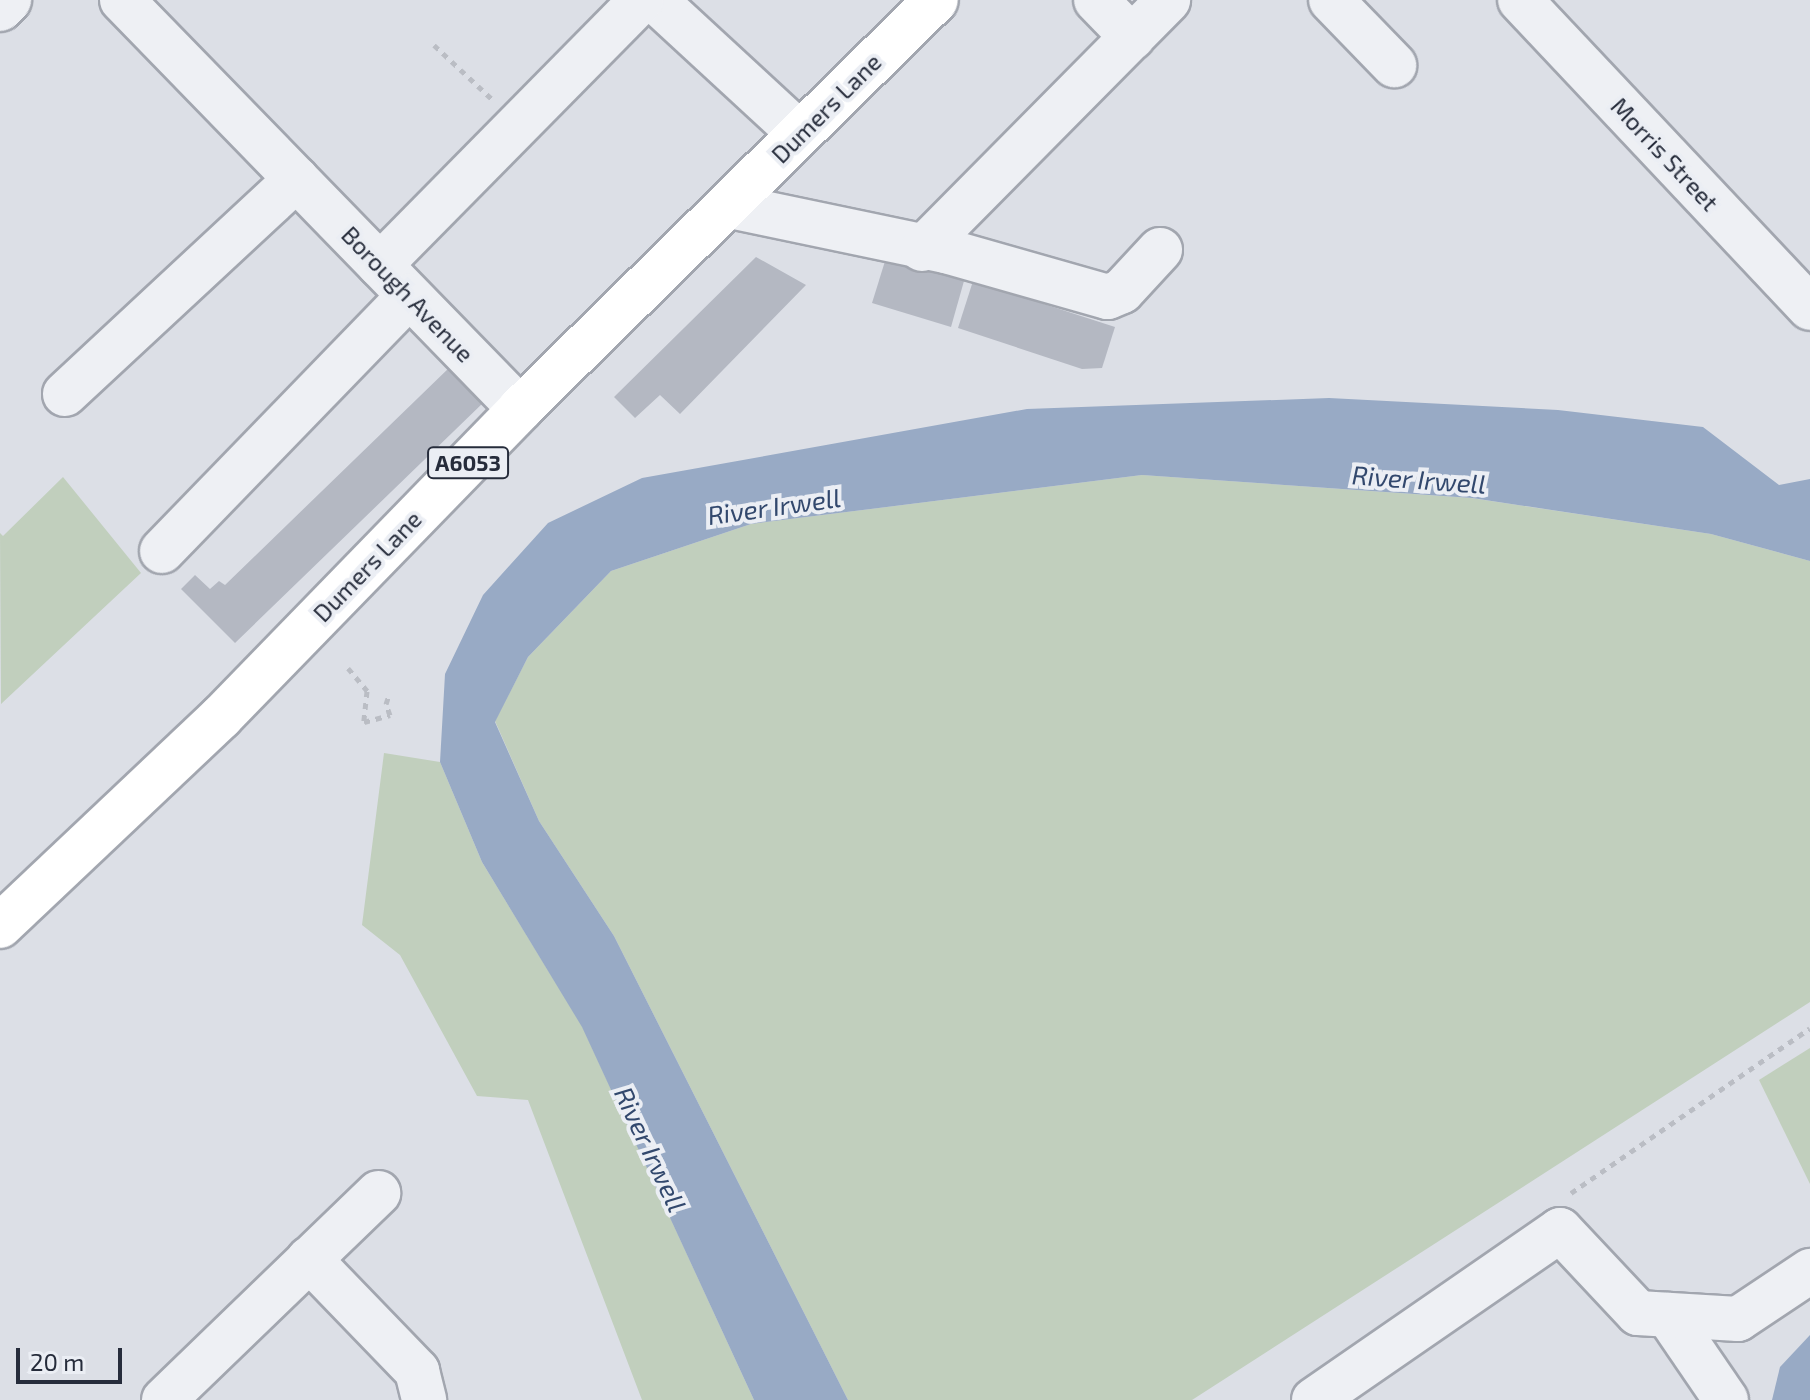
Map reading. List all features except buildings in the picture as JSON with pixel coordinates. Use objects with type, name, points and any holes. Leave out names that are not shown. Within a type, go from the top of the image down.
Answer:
[{"type":"main road","name":"Dumers Lane","points":[[0,926],[221,717],[520,409],[730,206],[798,132],[936,0]]},
{"type":"street","points":[[0,9],[9,0]]},
{"type":"street","name":"Borough Avenue","points":[[122,0],[520,409]]},
{"type":"street","points":[[1096,0],[1132,37]]},
{"type":"street","points":[[922,249],[1168,0]]},
{"type":"street","points":[[1331,0],[1394,65]]},
{"type":"street","name":"Morris Street","points":[[1520,0],[1810,308]]},
{"type":"street","points":[[162,551],[395,280],[519,124],[664,4],[798,132]]},
{"type":"street","points":[[65,394],[296,179]]},
{"type":"street","points":[[730,206],[922,249],[946,251],[1108,297],[1122,291],[1160,250]]},
{"type":"street","points":[[164,1400],[378,1193]]},
{"type":"street","points":[[1314,1400],[1560,1230],[1638,1313],[1738,1319],[1810,1271]]},
{"type":"street","points":[[309,1259],[417,1371],[424,1400]]},
{"type":"street","points":[[1668,1315],[1726,1400]]},
{"type":"path","points":[[434,45],[519,124]]},
{"type":"path","points":[[348,668],[367,691],[364,722],[390,715],[386,704],[389,695]]},
{"type":"path","points":[[1560,1230],[1562,1199],[1810,1028]]},
{"type":"green space","points":[[1142,475],[1471,498],[1711,534],[1810,561],[1810,1002],[1192,1400],[848,1400],[614,936],[539,821],[495,721],[528,657],[611,571],[751,524]]},
{"type":"green space","points":[[63,477],[141,573],[1,704],[0,533],[3,536]]},
{"type":"green space","points":[[384,753],[440,762],[482,862],[582,1026],[754,1400],[642,1400],[528,1100],[477,1096],[400,955],[362,925]]},
{"type":"green space","points":[[1810,1048],[1810,1184],[1759,1080]]},
{"type":"water","name":"River Irwell","points":[[1329,398],[1558,410],[1703,427],[1779,485],[1810,479],[1810,561],[1711,534],[1472,498],[1142,475],[751,524],[611,571],[528,657],[495,722],[539,821],[614,936],[848,1400],[754,1400],[582,1027],[482,862],[440,762],[445,674],[483,595],[548,523],[642,478],[1027,409]]},
{"type":"water","points":[[1810,1335],[1810,1400],[1772,1400],[1780,1367]]}]
